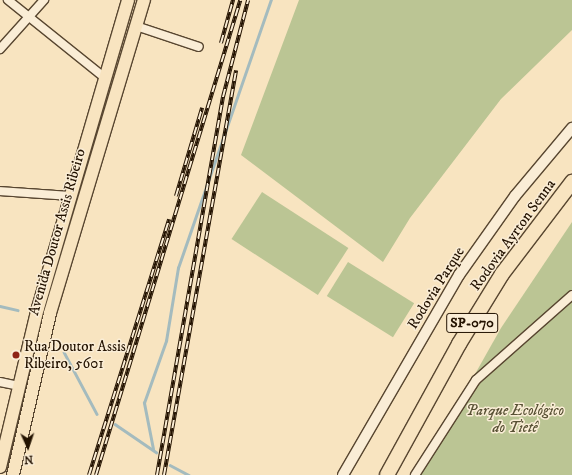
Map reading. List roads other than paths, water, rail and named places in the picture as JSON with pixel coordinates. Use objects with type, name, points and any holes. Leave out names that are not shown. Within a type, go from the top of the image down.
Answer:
[{"type":"highway","name":"Rodovia Ayrton Senna","points":[[387,475],[498,280],[572,182]]},
{"type":"main road","name":"Avenida Doutor Assis Ribeiro","points":[[0,467],[19,386],[70,196],[128,0]]},
{"type":"main road","name":"Avenida Doutor Assis Ribeiro","points":[[13,475],[50,313],[144,0]]},
{"type":"street","points":[[8,0],[27,17],[105,78]]},
{"type":"street","points":[[0,50],[27,17],[44,0]]},
{"type":"street","points":[[136,26],[199,47]]},
{"type":"street","name":"Rodovia Parque","points":[[343,475],[459,275],[515,196],[572,128]]},
{"type":"street","points":[[0,191],[70,196]]},
{"type":"street","points":[[415,475],[476,380],[572,295]]},
{"type":"street","points":[[0,382],[19,386]]},
{"type":"waterway","points":[[153,449],[144,403],[166,341],[178,268],[271,0]]},
{"type":"waterway","points":[[0,306],[18,310]]},
{"type":"waterway","points":[[64,352],[97,414]]},
{"type":"waterway","points":[[115,424],[156,452]]},
{"type":"waterway","points":[[170,465],[189,475]]},
{"type":"railway","points":[[221,43],[233,0]]},
{"type":"railway","points":[[96,475],[240,0]]},
{"type":"railway","points":[[157,475],[223,97],[248,0]]},
{"type":"railway","points":[[164,475],[236,70]]},
{"type":"railway","points":[[176,196],[202,108]]},
{"type":"railway","points":[[89,475],[169,219]]},
{"type":"place","name":"Rua Doutor Assis Ribeiro, 5601","points":[[16,355]]},
{"type":"park label","name":"Parque Ecológico do Tietê","points":[[515,418]]}]
